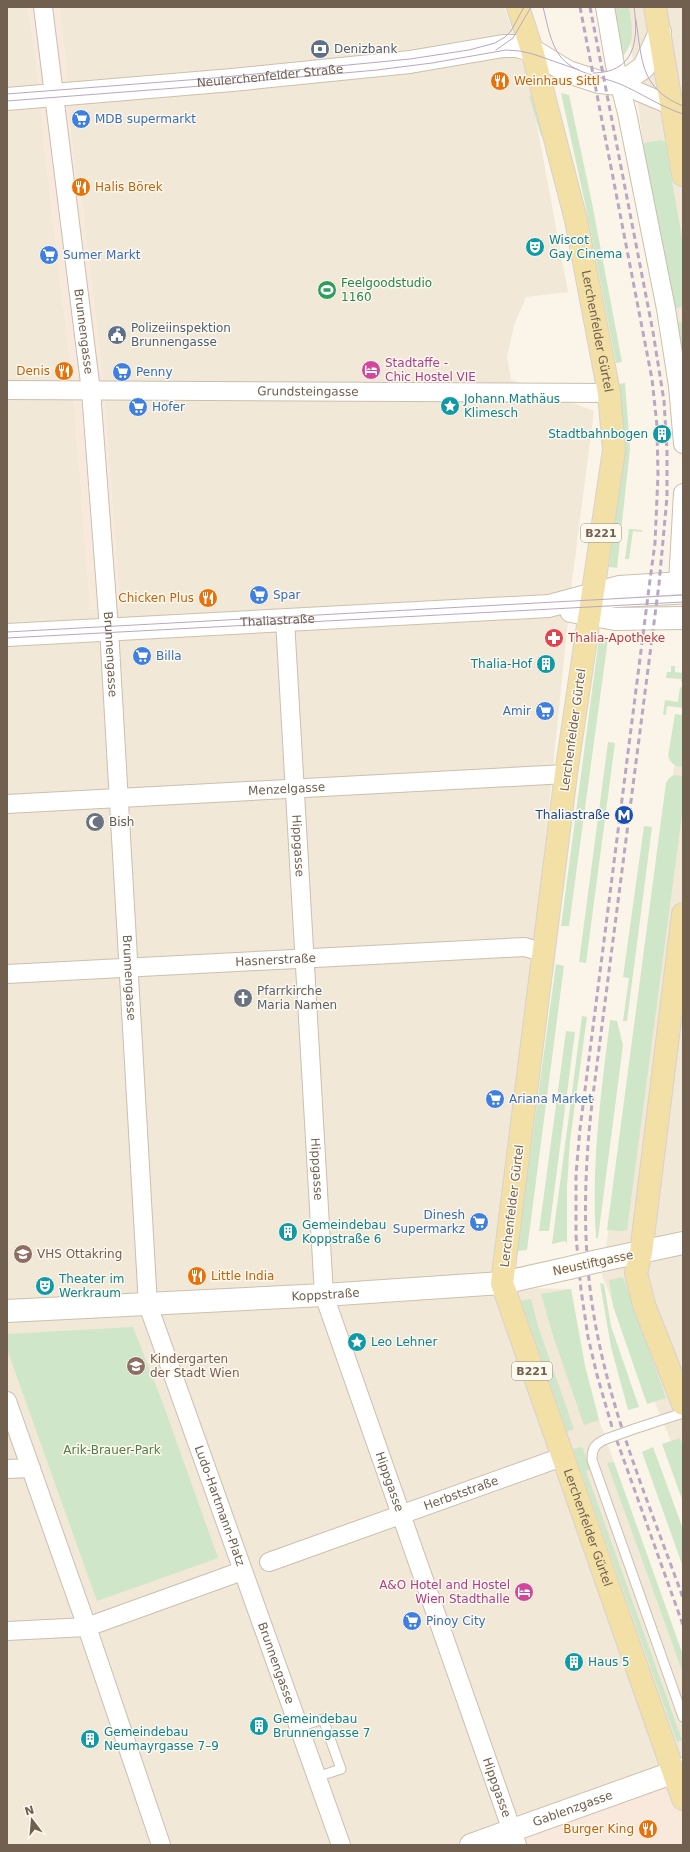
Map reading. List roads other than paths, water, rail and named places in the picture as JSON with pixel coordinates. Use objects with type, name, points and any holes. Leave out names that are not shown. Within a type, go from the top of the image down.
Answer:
[{"type":"main road","points":[[655,7],[677,108],[683,175]]},
{"type":"main road","name":"Lerchenfelder Gürtel","points":[[522,11],[576,220],[609,393],[614,450],[566,774],[502,1283],[562,1457],[678,1771]]},
{"type":"main road","points":[[532,50],[568,72],[599,82],[620,84],[644,67],[660,32]]},
{"type":"main road","name":"Neulerchenfelder Straße","points":[[7,98],[53,93],[232,80],[410,62],[503,46],[517,46],[532,50]]},
{"type":"main road","points":[[681,589],[623,586],[591,604],[615,619],[683,618]]},
{"type":"main road","name":"Thaliastraße","points":[[7,635],[591,604]]},
{"type":"main road","points":[[682,923],[640,1253],[636,1273],[644,1304],[683,1404]]},
{"type":"main road","name":"Neustiftgasse","points":[[502,1283],[683,1243]]},
{"type":"main road","name":"Koppstraße","points":[[148,1305],[502,1283]]},
{"type":"main road","points":[[7,1311],[148,1305]]},
{"type":"main road","name":"B221","points":[[678,1771],[683,1799]]},
{"type":"main road","name":"Gablenzgasse","points":[[471,1845],[515,1838],[678,1771]]},
{"type":"street","name":"Brunnengasse","points":[[43,7],[90,391],[109,630],[148,1305]]},
{"type":"street","points":[[605,7],[615,65],[628,113],[666,309],[678,386],[683,444]]},
{"type":"street","points":[[620,84],[677,108]]},
{"type":"street","name":"Grundsteingasse","points":[[7,390],[609,393]]},
{"type":"street","points":[[681,589],[683,493]]},
{"type":"street","name":"Hippgasse","points":[[285,620],[324,1295],[515,1838]]},
{"type":"street","name":"Menzelgasse","points":[[7,804],[566,774]]},
{"type":"street","name":"Hasnerstraße","points":[[7,974],[525,947],[544,953]]},
{"type":"street","name":"Ludo-Hartmann-Platz","points":[[87,1627],[242,1571],[148,1305]]},
{"type":"street","points":[[7,1401],[87,1627],[161,1845]]},
{"type":"street","name":"Herbststraße","points":[[269,1562],[562,1457]]},
{"type":"street","points":[[7,1469],[30,1468]]},
{"type":"street","name":"Brunnengasse","points":[[242,1571],[341,1845]]},
{"type":"street","points":[[7,1631],[87,1627]]},
{"type":"lane","points":[[683,1413],[598,1442],[594,1447],[592,1460],[683,1716]]},
{"type":"lane","points":[[299,1727],[323,1719],[341,1769],[317,1777]]},
{"type":"tram line","points":[[7,94],[214,78],[410,59],[469,50],[495,43],[505,37],[511,31],[524,7]]},
{"type":"tram line","points":[[496,50],[513,38],[531,7]]},
{"type":"tram line","points":[[543,7],[554,45],[560,56],[572,67],[588,74],[620,84],[667,108],[683,114]]},
{"type":"tram line","points":[[593,73],[607,72],[626,61],[631,52],[636,31],[634,7]]},
{"type":"tram line","points":[[636,20],[642,60],[651,82],[658,91],[669,99],[683,106]]},
{"type":"tram line","points":[[7,101],[189,87],[377,70],[432,63],[506,50],[533,54],[579,70]]},
{"type":"tram line","points":[[7,632],[683,595]]},
{"type":"tram line","points":[[7,638],[683,602]]},
{"type":"railway","points":[[580,7],[652,379],[657,426],[658,475],[655,543],[580,1129],[576,1174],[576,1236],[581,1290],[588,1337],[597,1375],[612,1427],[683,1625]]},
{"type":"railway","points":[[590,7],[653,332],[664,401],[667,450],[667,497],[659,584],[589,1130],[586,1183],[586,1236],[590,1289],[594,1316],[610,1388],[632,1459],[683,1598]]},
{"type":"place","name":"Denizbank","points":[[320,49]]},
{"type":"place","name":"Weinhaus Sittl","points":[[500,81]]},
{"type":"place","name":"MDB supermarkt","points":[[81,119]]},
{"type":"place","name":"Halis Börek","points":[[81,187]]},
{"type":"place","name":"Wiscot Gay Cinema","points":[[535,247]]},
{"type":"place","name":"Sumer Markt","points":[[49,255]]},
{"type":"place","name":"Feelgoodstudio 1160","points":[[327,290]]},
{"type":"place","name":"Polizeiinspektion Brunnengasse","points":[[117,335]]},
{"type":"place","name":"Stadtaffe - Chic Hostel VIE","points":[[371,370]]},
{"type":"place","name":"Denis","points":[[64,371]]},
{"type":"place","name":"Penny","points":[[122,372]]},
{"type":"place","name":"Johann Mathäus Klimesch","points":[[450,406]]},
{"type":"place","name":"Hofer","points":[[138,407]]},
{"type":"place","name":"Stadtbahnbogen","points":[[662,434]]},
{"type":"place","name":"Spar","points":[[259,595]]},
{"type":"place","name":"Chicken Plus","points":[[208,598]]},
{"type":"place","name":"Thalia-Apotheke","points":[[554,638]]},
{"type":"place","name":"Billa","points":[[142,656]]},
{"type":"place","name":"Thalia-Hof","points":[[546,664]]},
{"type":"place","name":"Amir","points":[[545,711]]},
{"type":"place","name":"Thaliastraße","points":[[624,815]]},
{"type":"place","name":"Bish","points":[[95,822]]},
{"type":"place","name":"Pfarrkirche Maria Namen","points":[[243,998]]},
{"type":"place","name":"Ariana Market","points":[[495,1099]]},
{"type":"place","name":"Dinesh Supermarkz","points":[[479,1222]]},
{"type":"place","name":"Gemeindebau Koppstraße 6","points":[[288,1232]]},
{"type":"place","name":"VHS Ottakring","points":[[23,1254]]},
{"type":"place","name":"Little India","points":[[197,1276]]},
{"type":"place","name":"Theater im Werkraum","points":[[45,1286]]},
{"type":"place","name":"Leo Lehner","points":[[357,1342]]},
{"type":"place","name":"Kindergarten der Stadt Wien","points":[[136,1366]]},
{"type":"place","name":"A&O Hotel and Hostel Wien Stadthalle","points":[[524,1592]]},
{"type":"place","name":"Pinoy City","points":[[412,1621]]},
{"type":"place","name":"Haus 5","points":[[574,1662]]},
{"type":"place","name":"Gemeindebau Brunnengasse 7","points":[[259,1726]]},
{"type":"place","name":"Gemeindebau Neumayrgasse 7–9","points":[[90,1739]]},
{"type":"place","name":"Burger King","points":[[648,1829]]},
{"type":"park label","name":"Arik-Brauer-Park","points":[[112,1450]]}]
